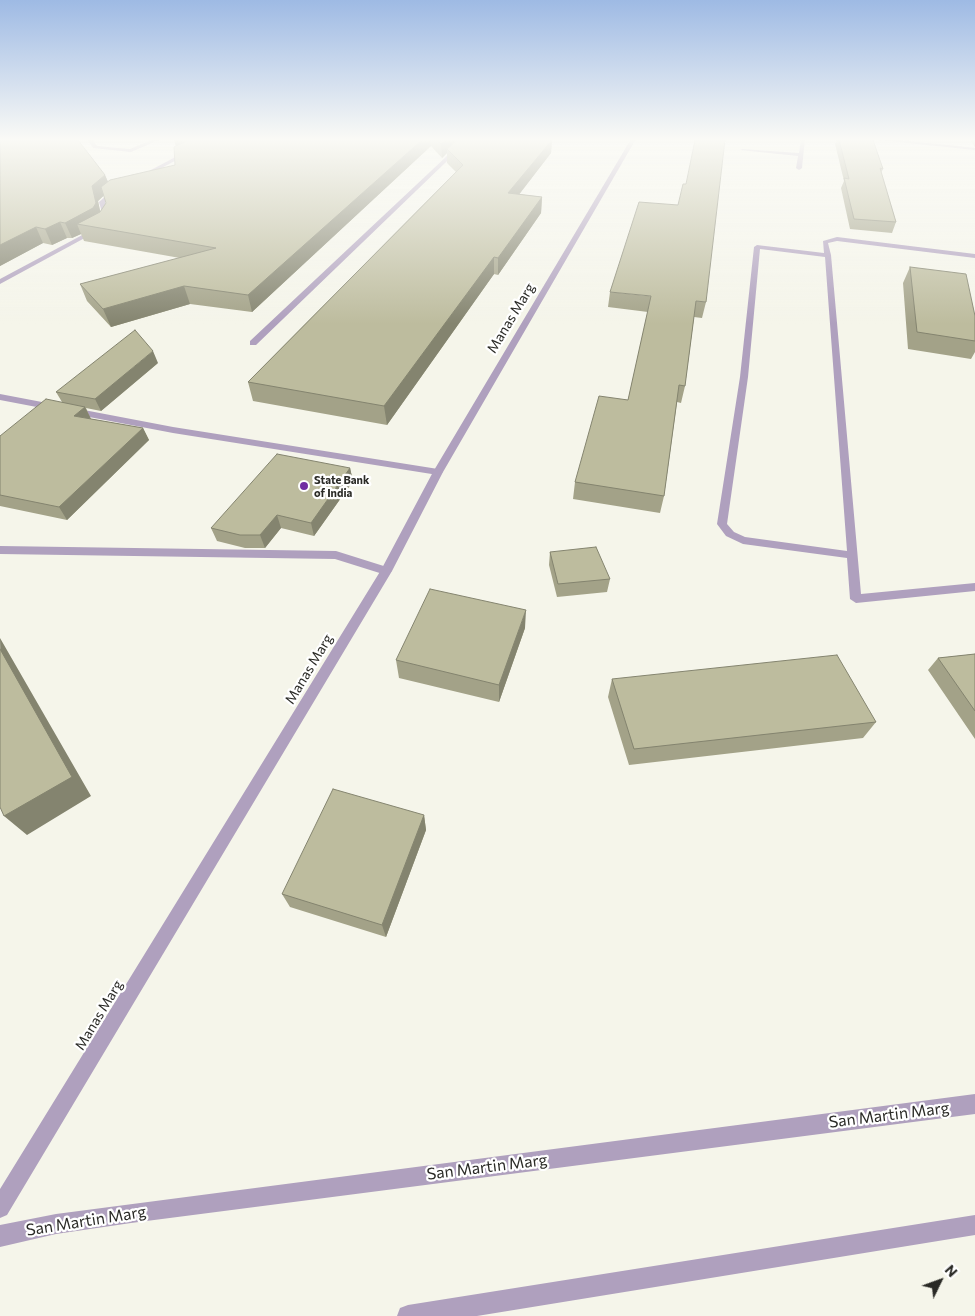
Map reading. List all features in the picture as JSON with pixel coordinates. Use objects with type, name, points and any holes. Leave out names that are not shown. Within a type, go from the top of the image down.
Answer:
[{"type":"street","points":[[0,282],[103,226],[107,219],[102,202],[104,200]]},
{"type":"street","points":[[253,343],[404,200]]},
{"type":"street","name":"Manas Marg","points":[[0,1208],[386,571],[438,472],[598,200]]},
{"type":"street","points":[[975,256],[837,239],[826,242],[856,598],[975,587]]},
{"type":"street","points":[[828,255],[756,247],[744,377],[722,524],[730,534],[743,540],[852,555]]},
{"type":"street","points":[[0,397],[173,430],[438,472]]},
{"type":"street","points":[[0,550],[336,555],[386,571]]},
{"type":"street","name":"San Martin Marg","points":[[0,1236],[56,1224],[132,1213],[975,1104]]},
{"type":"street","points":[[408,1316],[975,1225]]},
{"type":"building","points":[[0,200],[95,200],[93,208],[65,223],[60,222],[45,229],[36,227],[0,245]]},
{"type":"building","points":[[105,200],[354,200],[248,295],[184,286],[103,309],[80,284],[216,248],[77,224],[100,212],[106,203]]},
{"type":"building","points":[[428,200],[540,200],[498,258],[494,257],[384,406],[248,382]]},
{"type":"building","points":[[679,200],[718,200],[706,302],[696,301],[685,386],[679,385],[664,496],[575,482],[599,396],[628,400],[651,296],[610,292],[639,202],[678,205]]},
{"type":"building","points":[[849,200],[890,200],[896,222],[854,219]]},
{"type":"building","points":[[910,267],[966,274],[975,316],[975,341],[917,332]]},
{"type":"building","points":[[135,330],[153,351],[95,399],[56,392]]},
{"type":"building","points":[[46,399],[85,407],[74,416],[143,428],[59,507],[0,495],[0,436]]},
{"type":"building","points":[[277,454],[350,468],[311,523],[277,515],[260,535],[240,535],[211,528]]},
{"type":"building","points":[[596,547],[610,579],[558,584],[550,552]]},
{"type":"building","points":[[430,589],[526,610],[499,685],[396,660]]},
{"type":"building","points":[[0,649],[72,777],[4,816],[0,807]]},
{"type":"building","points":[[975,654],[975,711],[938,658]]},
{"type":"building","points":[[837,655],[876,722],[634,749],[612,679]]},
{"type":"building","points":[[333,789],[424,815],[382,925],[282,894]]},
{"type":"place","name":"State Bank of India","points":[[304,486]]}]
